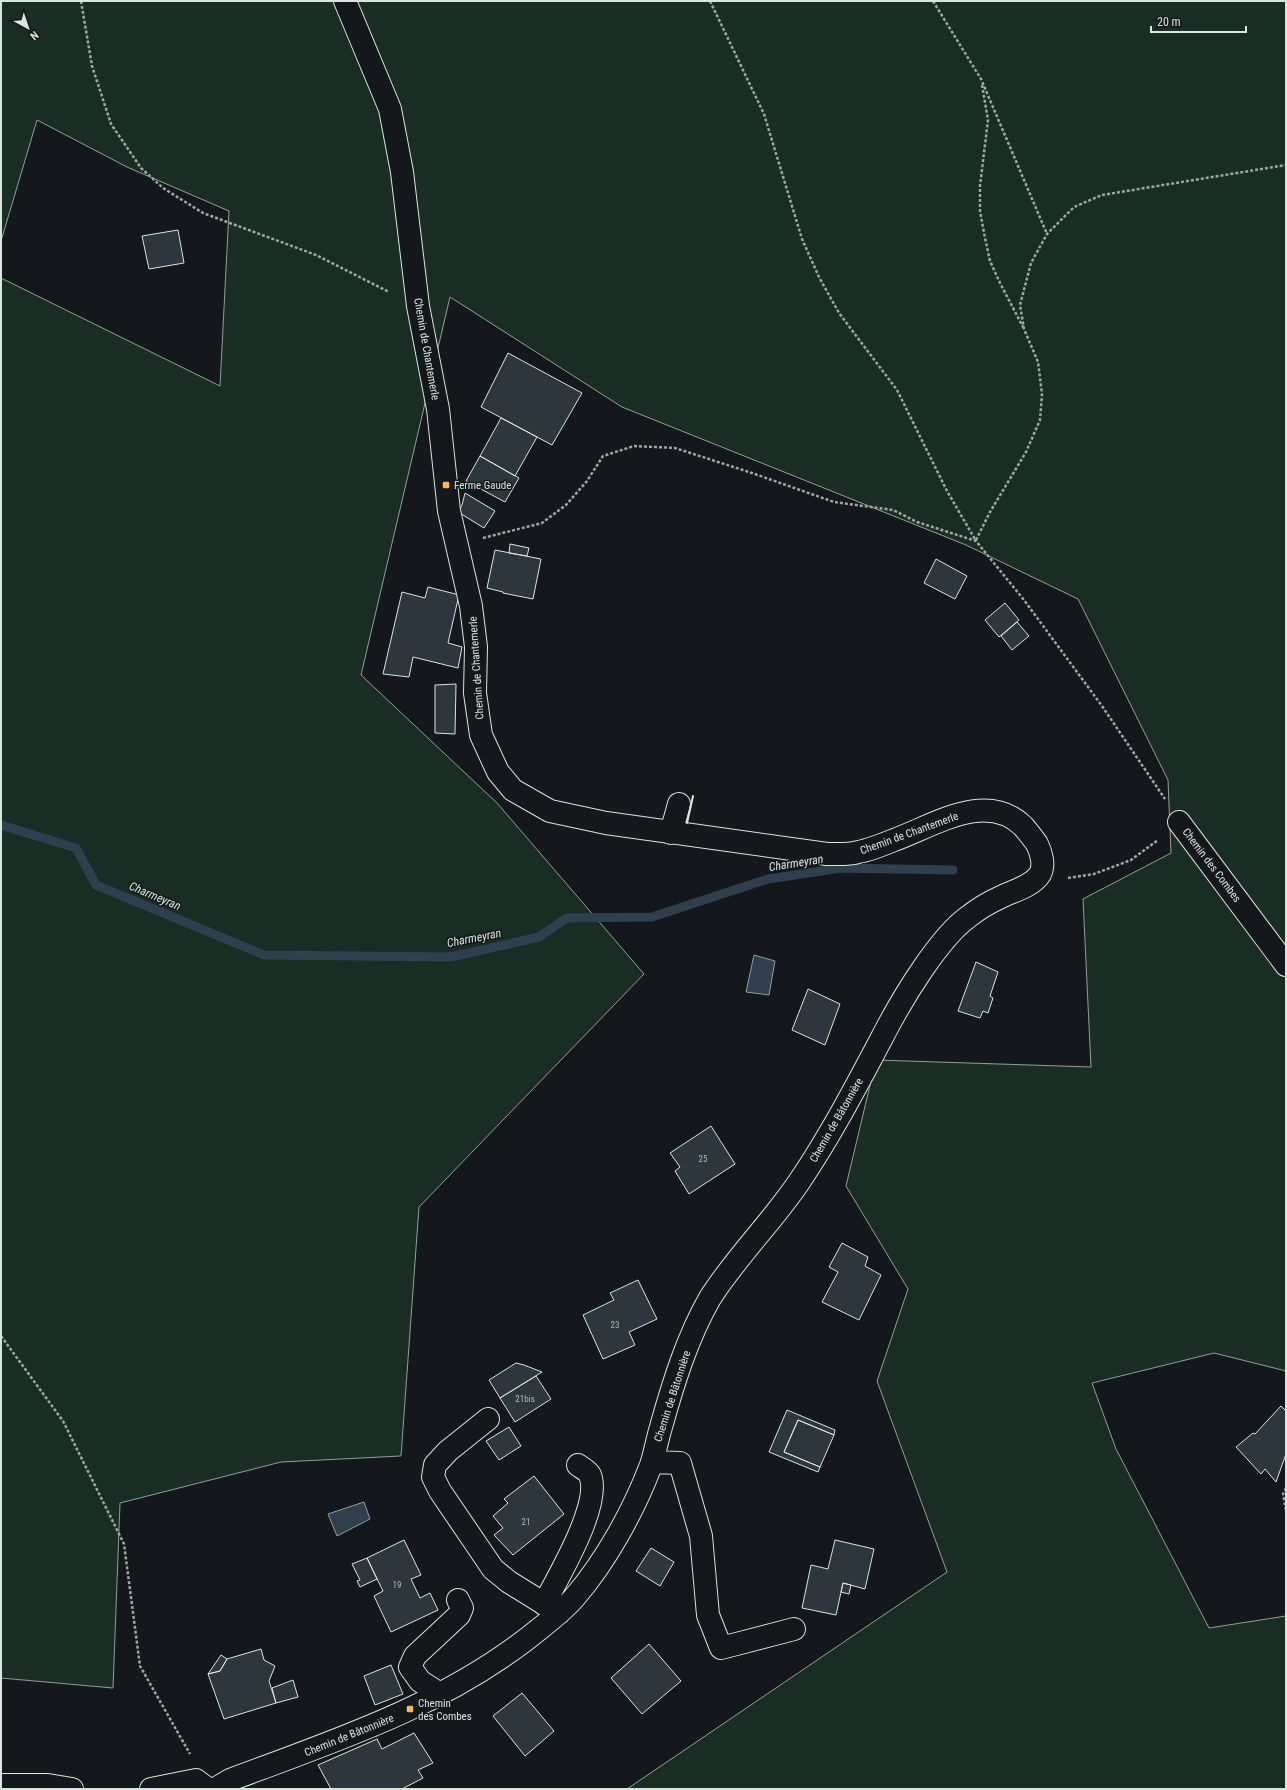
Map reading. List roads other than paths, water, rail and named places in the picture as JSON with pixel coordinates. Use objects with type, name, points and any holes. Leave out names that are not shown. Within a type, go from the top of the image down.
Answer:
[{"type":"street","name":"Chemin de Chantemerle","points":[[345,1],[390,108],[402,172],[418,306],[438,409],[449,511],[472,612],[476,647],[476,693],[481,735],[498,772],[513,790],[550,811],[606,824],[827,854],[855,853],[896,840],[957,815],[979,810],[1002,812],[1016,820],[1030,834],[1039,847],[1043,864],[1039,876],[1028,884]]},
{"type":"street","points":[[671,833],[679,804]]},
{"type":"street","name":"Chemin des Combes","points":[[1180,822],[1286,965]]},
{"type":"street","name":"Chemin de Bâtonnière","points":[[215,1789],[230,1780],[346,1737],[425,1703],[472,1677],[509,1652],[551,1609],[573,1599],[600,1565],[624,1523],[652,1462],[672,1388],[693,1333],[710,1298],[739,1258],[798,1184],[834,1128],[891,1020],[941,943],[966,918],[996,899],[1028,884]]},
{"type":"street","points":[[488,1419],[448,1451],[435,1465],[433,1477],[440,1491],[493,1569],[509,1582],[551,1609],[584,1522],[591,1497],[592,1483],[589,1473],[578,1465]]},
{"type":"street","points":[[652,1462],[680,1463],[701,1536],[708,1615],[721,1648],[794,1629]]},
{"type":"street","points":[[440,1694],[420,1681],[410,1667],[415,1656],[459,1615],[462,1608],[458,1600]]},
{"type":"street","points":[[150,1789],[196,1780],[208,1789]]},
{"type":"street","points":[[1,1786],[48,1786],[72,1789]]},
{"type":"water","points":[[754,955],[775,961],[769,995],[746,992]]},
{"type":"water","points":[[364,1502],[370,1519],[337,1536],[328,1514]]},
{"type":"waterway","name":"Charmeyran","points":[[1,825],[76,848],[96,885],[264,955],[451,957],[539,937],[567,918],[652,917],[768,879],[841,868],[953,870]]},
{"type":"place","name":"Ferme Gaude","points":[[446,485]]},
{"type":"place","name":"Chemin des Combes","points":[[410,1709]]}]
